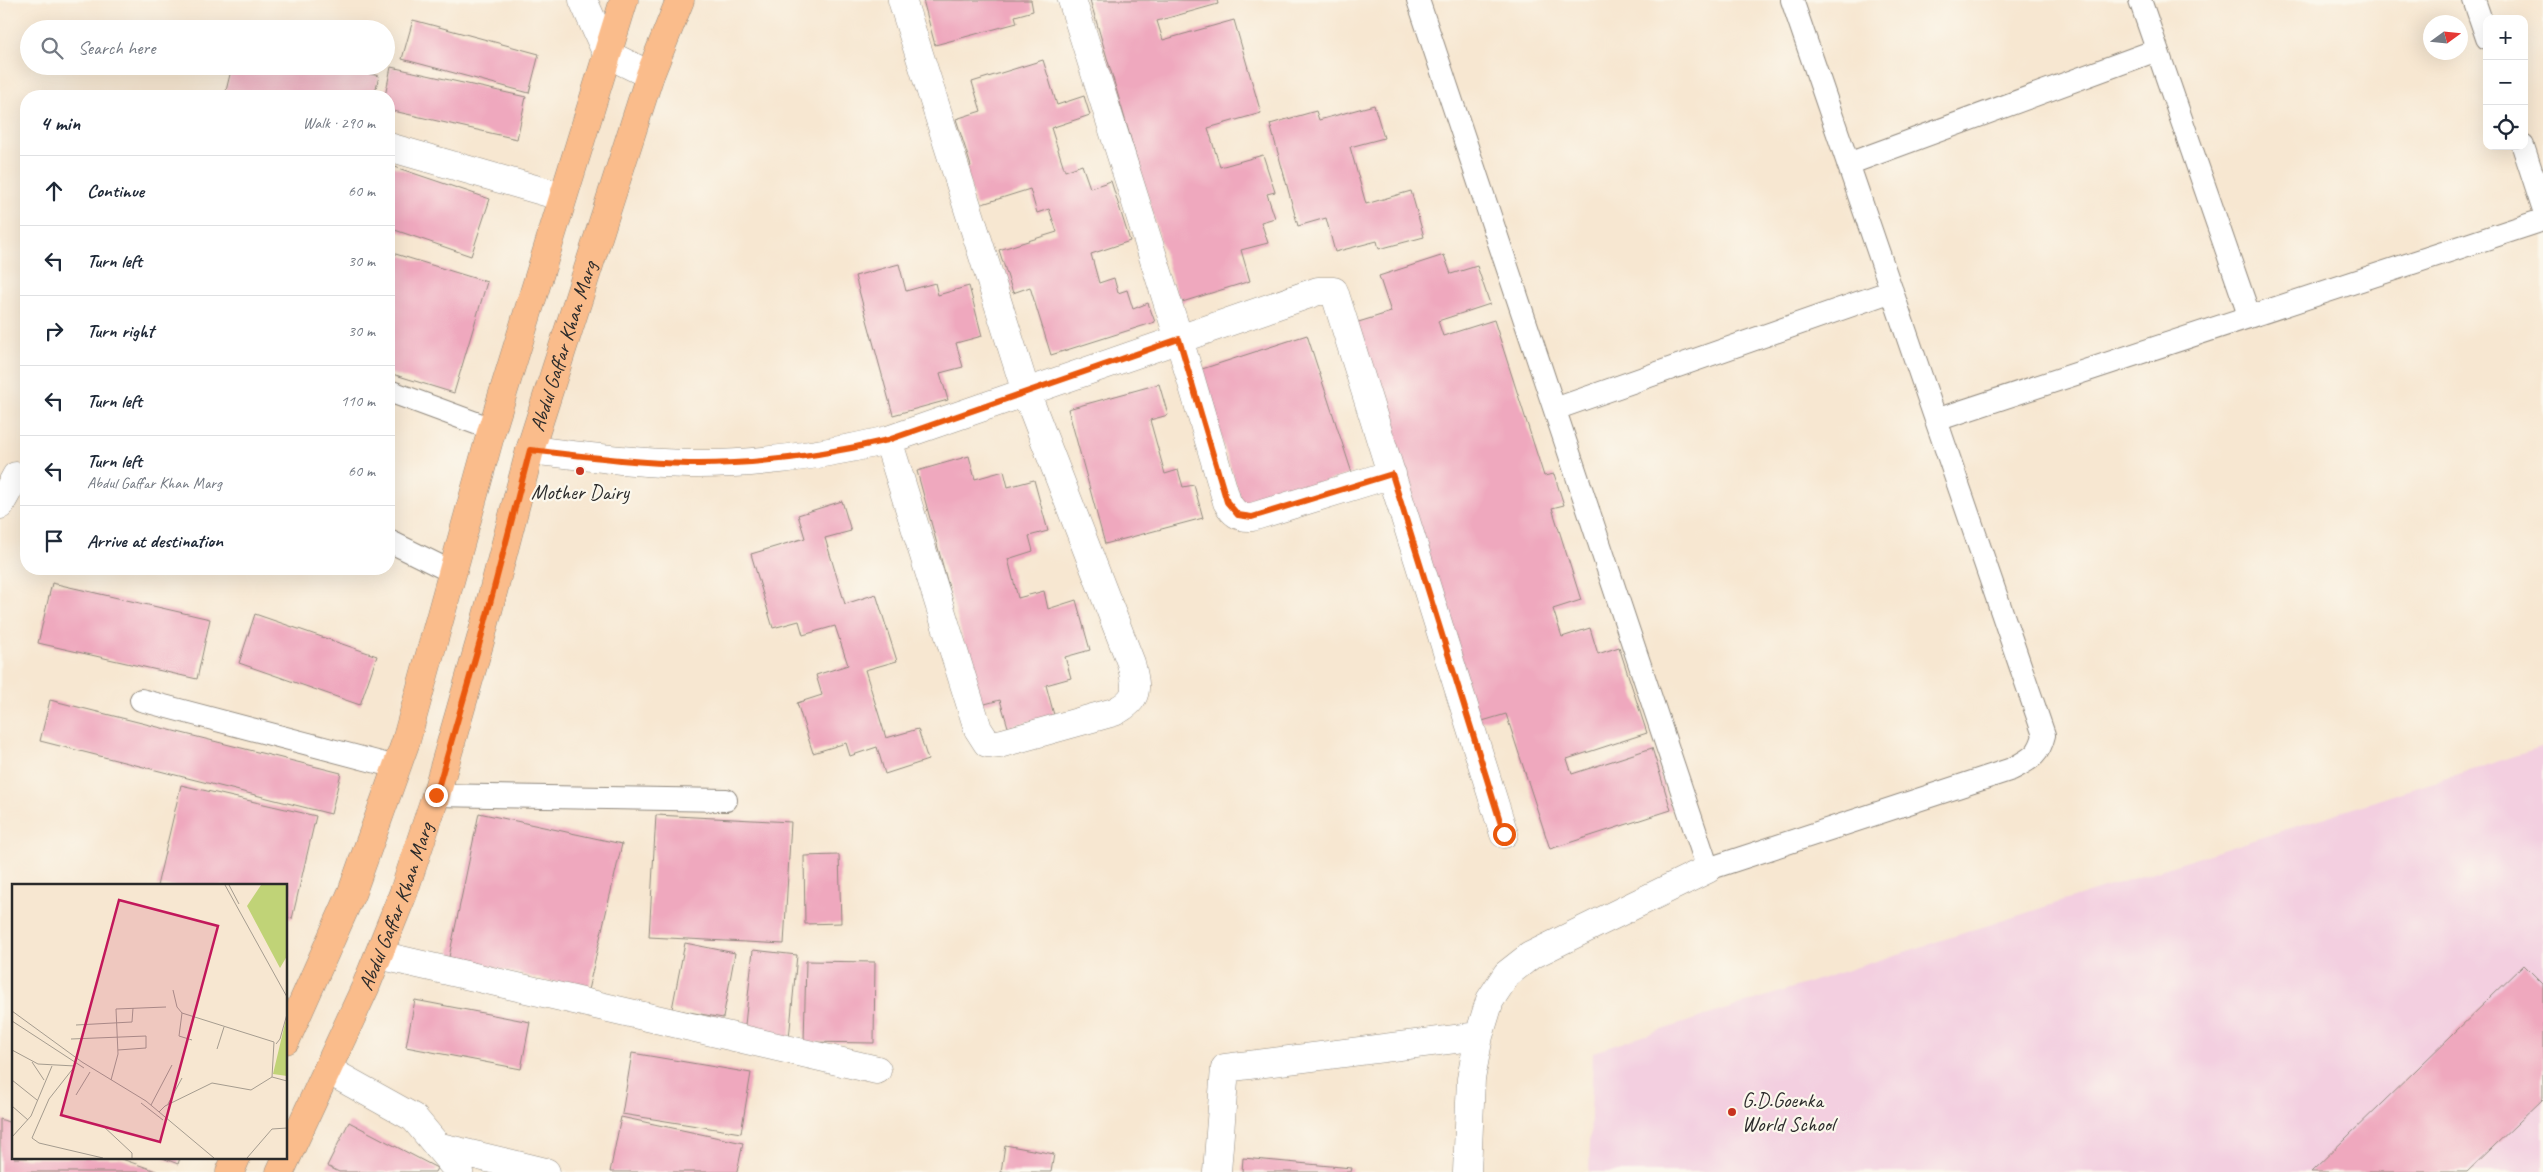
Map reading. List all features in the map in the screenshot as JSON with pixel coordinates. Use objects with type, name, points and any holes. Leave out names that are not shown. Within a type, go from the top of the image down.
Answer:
[{"type":"main road","name":"Abdul Gaffar Khan Marg","points":[[288,1036],[352,892],[406,741],[492,429],[624,0]]},
{"type":"main road","name":"Abdul Gaffar Khan Marg","points":[[288,1155],[379,955],[403,894],[436,795],[481,638],[530,450],[650,75],[680,0]]},
{"type":"main road","points":[[230,1172],[235,1160]]},
{"type":"main road","name":"Abdul Gaffar Khan Marg","points":[[280,1172],[286,1160]]},
{"type":"street","points":[[888,440],[978,729],[987,742],[999,744],[1114,712],[1128,705],[1135,696],[1136,684],[1131,663],[1026,392],[902,0]]},
{"type":"street","points":[[1072,0],[1179,339],[1227,502],[1238,515],[1252,517],[1392,474]]},
{"type":"street","points":[[579,3],[607,54],[650,75]]},
{"type":"street","points":[[395,149],[563,197]]},
{"type":"street","points":[[530,450],[638,461],[690,464],[794,457],[844,450],[888,440],[1318,290],[1334,291],[1504,834]]},
{"type":"street","points":[[0,505],[16,476]]},
{"type":"street","points":[[1467,1172],[1471,1079],[1479,1036],[1490,1000],[1507,974],[1530,956],[1708,868]]},
{"type":"street","points":[[379,955],[877,1070]]},
{"type":"street","points":[[1217,1172],[1225,1068],[1479,1036]]},
{"type":"street","points":[[328,1070],[414,1118],[459,1172]]},
{"type":"street","points":[[437,1146],[546,1172]]},
{"type":"lane","points":[[1418,0],[1708,868],[2012,769],[2041,750],[2044,735],[2039,715],[1792,0]]},
{"type":"lane","points":[[2140,0],[2249,316]]},
{"type":"lane","points":[[2474,0],[2483,26]]},
{"type":"lane","points":[[1848,164],[2157,50]]},
{"type":"lane","points":[[2524,150],[2543,207]]},
{"type":"lane","points":[[1936,420],[2543,220]]},
{"type":"lane","points":[[1555,409],[1892,291]]},
{"type":"lane","points":[[395,393],[492,429]]},
{"type":"lane","points":[[395,544],[452,572]]},
{"type":"lane","points":[[141,700],[396,767]]},
{"type":"lane","points":[[436,795],[726,800]]},
{"type":"shaded area","points":[[2543,747],[2543,1172],[1589,1172],[1593,1052]]},
{"type":"building","points":[[923,0],[1031,0],[1033,11],[1015,16],[1017,23],[935,45]]},
{"type":"building","points":[[1090,0],[1217,0],[1218,4],[1157,21],[1163,40],[1234,20],[1261,113],[1208,128],[1220,167],[1263,155],[1275,192],[1267,194],[1275,218],[1261,222],[1268,243],[1241,250],[1250,281],[1179,303]]},
{"type":"building","points":[[413,20],[539,54],[529,93],[402,59]]},
{"type":"building","points":[[1043,60],[1057,105],[1084,96],[1090,115],[1051,128],[1065,171],[1082,165],[1090,188],[1111,181],[1130,241],[1091,254],[1099,283],[1114,278],[1118,293],[1127,290],[1133,309],[1148,303],[1155,322],[1051,355],[1030,287],[1013,293],[999,250],[1057,232],[1049,209],[1037,213],[1030,189],[976,206],[965,168],[971,166],[956,119],[981,111],[972,82]]},
{"type":"building","points":[[395,68],[526,97],[517,139],[395,111],[395,90],[386,90],[389,75],[395,75]]},
{"type":"building","points":[[230,75],[379,76],[376,90],[226,90]]},
{"type":"building","points":[[1374,105],[1384,138],[1350,147],[1366,204],[1411,191],[1424,237],[1379,249],[1377,241],[1335,252],[1326,218],[1298,226],[1270,124],[1316,111],[1319,120]]},
{"type":"building","points":[[395,167],[490,199],[471,256],[395,230]]},
{"type":"building","points":[[395,254],[487,282],[454,393],[395,375]]},
{"type":"building","points":[[1444,255],[1451,274],[1477,266],[1490,304],[1438,321],[1443,336],[1494,320],[1544,476],[1554,474],[1564,505],[1552,508],[1581,600],[1553,609],[1562,637],[1590,628],[1598,654],[1619,647],[1647,733],[1567,759],[1572,774],[1652,748],[1671,810],[1550,849],[1506,714],[1479,722],[1352,324],[1391,312],[1379,276]]},
{"type":"building","points":[[899,264],[906,291],[935,283],[938,295],[969,286],[982,336],[956,343],[963,367],[940,373],[948,400],[893,415],[855,276]]},
{"type":"building","points":[[1307,335],[1352,473],[1244,509],[1199,370]]},
{"type":"building","points":[[1159,384],[1168,415],[1150,420],[1165,474],[1178,470],[1183,487],[1194,485],[1203,518],[1105,544],[1068,409]]},
{"type":"building","points":[[969,456],[975,479],[1004,471],[1008,487],[1034,480],[1048,531],[1029,536],[1033,551],[1008,559],[1018,598],[1044,591],[1048,609],[1076,600],[1090,650],[1065,657],[1071,678],[1046,685],[1054,715],[1008,727],[1000,700],[981,705],[917,471]]},
{"type":"building","points":[[842,501],[851,531],[825,538],[845,604],[876,594],[897,661],[865,670],[886,738],[918,729],[928,760],[885,774],[877,747],[850,756],[846,743],[813,753],[797,703],[822,695],[816,675],[848,665],[835,626],[803,635],[799,621],[773,628],[751,554],[805,538],[798,515]]},
{"type":"building","points":[[52,583],[210,619],[197,679],[38,643]]},
{"type":"building","points":[[255,614],[377,656],[360,705],[239,663]]},
{"type":"building","points":[[50,700],[341,773],[331,814],[40,741]]},
{"type":"building","points":[[181,785],[316,816],[292,919],[288,918],[288,884],[157,884]]},
{"type":"building","points":[[479,813],[622,844],[588,990],[449,957]]},
{"type":"building","points":[[656,815],[791,822],[784,944],[649,937]]},
{"type":"building","points":[[839,855],[841,923],[805,924],[804,856]]},
{"type":"building","points":[[685,943],[735,953],[723,1018],[672,1009]]},
{"type":"building","points":[[753,950],[797,955],[789,1039],[744,1034]]},
{"type":"building","points":[[806,961],[875,962],[874,1043],[804,1042]]},
{"type":"building","points":[[2524,965],[2543,984],[2543,1099],[2467,1172],[2311,1172]]},
{"type":"building","points":[[415,1000],[530,1022],[521,1069],[406,1047]]},
{"type":"building","points":[[632,1053],[751,1073],[741,1133],[622,1114]]},
{"type":"building","points":[[621,1117],[743,1143],[737,1172],[610,1172]]},
{"type":"building","points":[[0,1119],[12,1123],[12,1160],[125,1160],[159,1172],[0,1172]]},
{"type":"building","points":[[349,1122],[437,1168],[435,1172],[339,1172],[327,1166]]},
{"type":"building","points":[[1005,1145],[1054,1154],[1051,1172],[1001,1172]]},
{"type":"building","points":[[1243,1158],[1352,1168],[1351,1172],[1242,1172]]},
{"type":"building","points":[[168,1160],[179,1160],[178,1164]]},
{"type":"place","name":"Mother Dairy","points":[[580,471]]},
{"type":"place","name":"G.D.Goenka World School","points":[[1732,1112]]},
{"type":"route","points":[[436,795],[481,638],[530,450],[638,461],[690,464],[794,457],[844,450],[888,440],[1179,339],[1227,502],[1232,511],[1238,515],[1252,517],[1392,474],[1504,834]]}]
